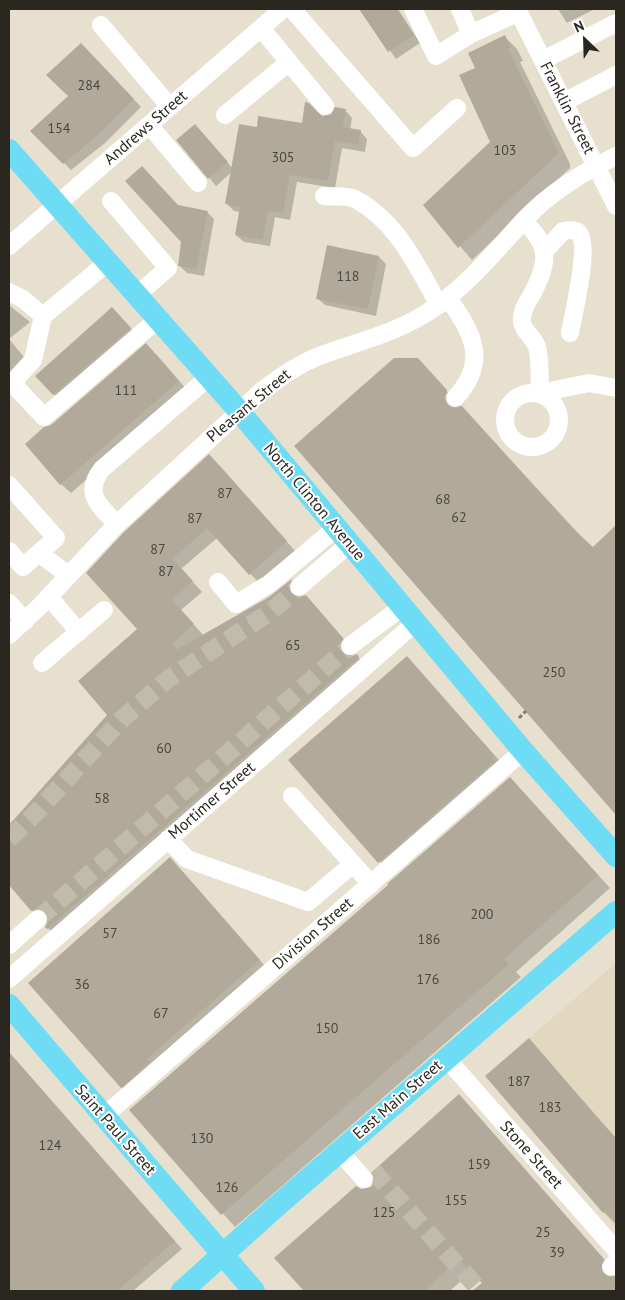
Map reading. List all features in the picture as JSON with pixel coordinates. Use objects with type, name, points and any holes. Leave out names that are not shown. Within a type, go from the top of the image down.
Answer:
[{"type":"main road","name":"North Clinton Avenue","points":[[9,145],[15,157],[239,411],[523,751],[616,856]]},
{"type":"main road","name":"East Main Street","points":[[182,1291],[344,1147],[616,912]]},
{"type":"main road","name":"Saint Paul Street","points":[[9,1004],[103,1117],[254,1291]]},
{"type":"street","name":"Andrews Street","points":[[9,246],[283,9]]},
{"type":"street","points":[[292,9],[413,148],[457,108]]},
{"type":"street","points":[[413,9],[436,56],[471,34],[518,10]]},
{"type":"street","points":[[460,9],[471,34]]},
{"type":"street","name":"Franklin Street","points":[[518,10],[616,206]]},
{"type":"street","points":[[543,60],[616,24]]},
{"type":"street","points":[[101,25],[170,107]]},
{"type":"street","points":[[261,28],[325,106]]},
{"type":"street","points":[[226,114],[288,62]]},
{"type":"street","points":[[564,102],[616,75]]},
{"type":"street","points":[[149,125],[198,183]]},
{"type":"street","name":"Pleasant Street","points":[[9,636],[49,597],[117,524],[269,385],[298,366],[322,355],[391,331],[443,302],[485,266],[524,221],[565,184],[616,156]]},
{"type":"street","points":[[324,196],[354,198],[382,218],[406,247],[443,302],[467,325],[474,350],[470,378],[455,398]]},
{"type":"street","points":[[111,201],[168,268],[137,296]]},
{"type":"street","points":[[524,221],[540,239],[544,252],[544,266],[540,280],[523,309],[522,320],[523,327],[538,348],[540,393],[589,383],[616,388]]},
{"type":"street","points":[[544,252],[563,231],[573,230],[580,233],[583,240],[583,256],[570,333]]},
{"type":"street","points":[[108,262],[43,316],[32,360],[10,384],[44,417],[158,319]]},
{"type":"street","points":[[9,292],[23,299],[43,316]]},
{"type":"street","points":[[117,524],[97,502],[92,491],[92,481],[116,456],[209,377]]},
{"type":"street","points":[[9,485],[56,538],[23,567],[9,552]]},
{"type":"street","points":[[218,582],[236,604],[342,536]]},
{"type":"street","points":[[299,587],[342,536]]},
{"type":"street","points":[[39,553],[68,576]]},
{"type":"street","points":[[49,597],[79,632]]},
{"type":"street","points":[[9,603],[25,621]]},
{"type":"street","points":[[42,663],[104,610]]},
{"type":"street","points":[[350,646],[409,615]]},
{"type":"street","name":"Mortimer Street","points":[[9,979],[168,839],[409,615]]},
{"type":"street","name":"Division Street","points":[[103,1117],[523,751]]},
{"type":"street","points":[[292,796],[371,884]]},
{"type":"street","points":[[168,839],[187,859],[308,902],[353,864]]},
{"type":"street","points":[[9,945],[38,919]]},
{"type":"street","name":"Stone Street","points":[[447,1059],[614,1260]]},
{"type":"street","points":[[344,1147],[368,1175]]},
{"type":"shaded area","points":[[616,963],[616,1139],[529,1038]]},
{"type":"shaded area","points":[[616,1202],[616,1228],[603,1213]]},
{"type":"building","points":[[359,9],[397,9],[414,35],[388,52]]},
{"type":"building","points":[[505,35],[511,48],[508,49],[558,151],[557,155],[458,248],[423,205],[490,142],[459,75],[475,68],[468,53]]},
{"type":"building","points":[[81,43],[134,99],[98,135],[63,164],[30,131],[68,96],[46,75]]},
{"type":"building","points":[[305,102],[309,103],[322,116],[331,114],[335,107],[346,109],[343,127],[361,130],[358,145],[335,141],[328,181],[290,175],[283,213],[268,211],[263,240],[235,235],[240,207],[225,204],[239,124],[257,127],[258,116],[302,123]]},
{"type":"building","points":[[195,124],[228,162],[208,179],[176,140]]},
{"type":"building","points":[[142,166],[178,205],[208,211],[196,269],[178,266],[181,242],[125,181]]},
{"type":"building","points":[[327,245],[379,256],[368,309],[316,299]]},
{"type":"building","points":[[112,307],[131,328],[53,395],[35,376]]},
{"type":"building","points":[[146,343],[179,381],[60,485],[25,444],[44,427],[51,425]]},
{"type":"building","points":[[394,358],[418,358],[447,390],[444,397],[448,406],[454,409],[462,406],[574,530],[593,547],[616,525],[616,815],[294,446]]},
{"type":"building","points":[[209,454],[287,541],[249,575],[207,528],[173,559],[193,581],[172,600],[194,624],[172,644],[176,650],[269,597],[292,579],[289,588],[291,594],[300,597],[306,595],[343,638],[339,647],[342,653],[351,657],[357,654],[359,657],[47,929],[45,927],[48,922],[46,912],[41,909],[31,911],[9,885],[9,825],[107,715],[78,681],[137,629],[86,573],[124,532]]},
{"type":"building","points":[[407,656],[495,756],[493,759],[495,761],[378,863],[288,760]]},
{"type":"building","points":[[510,777],[598,875],[504,959],[509,964],[221,1215],[129,1110]]},
{"type":"building","points":[[170,857],[260,960],[147,1059],[150,1062],[121,1088],[28,983]]},
{"type":"building","points":[[529,1038],[616,1139],[616,1202],[603,1213],[485,1076]]},
{"type":"building","points":[[9,1052],[175,1241],[117,1291],[9,1291]]},
{"type":"building","points":[[459,1094],[604,1259],[601,1270],[608,1277],[616,1276],[616,1291],[472,1291],[482,1283],[459,1259],[424,1291],[304,1291],[274,1258],[356,1186],[361,1189],[371,1187],[374,1182],[372,1172]]},
{"type":"tunnel","points":[[9,839],[32,817],[121,720],[168,679],[270,612],[299,587]]},
{"type":"tunnel","points":[[38,919],[350,646]]},
{"type":"tunnel","points":[[373,1171],[477,1287]]}]
